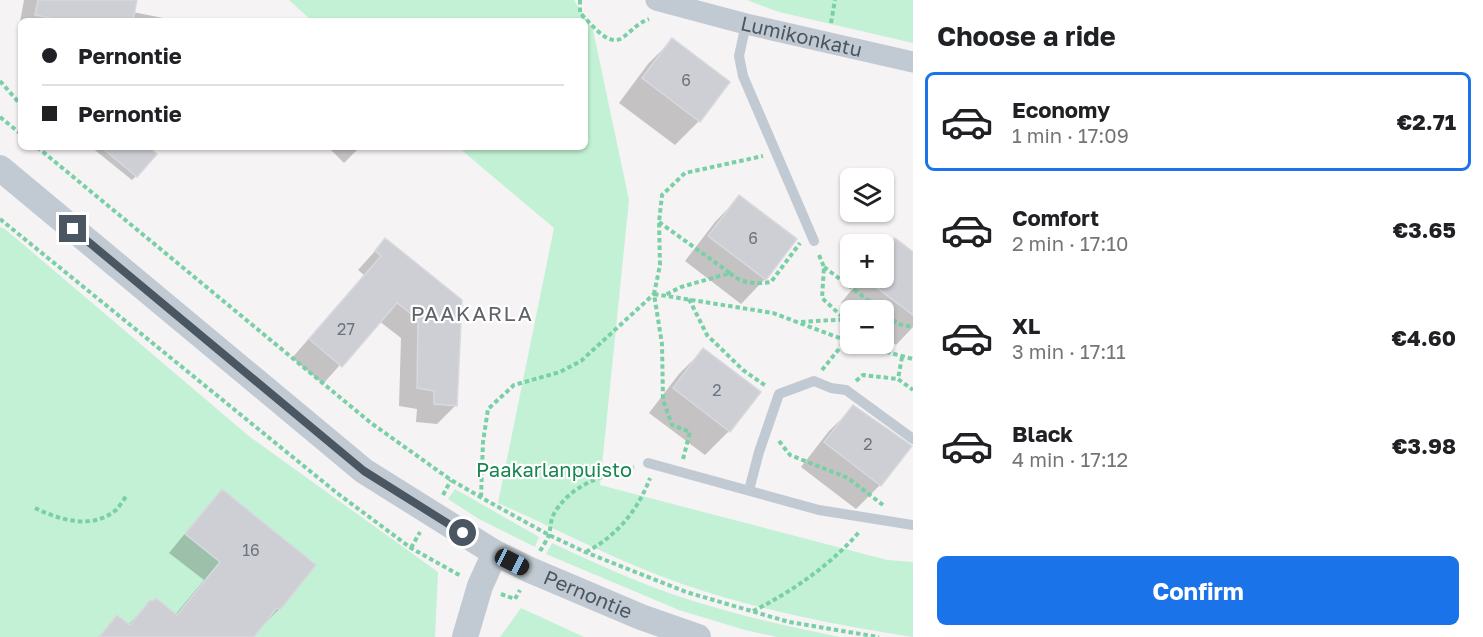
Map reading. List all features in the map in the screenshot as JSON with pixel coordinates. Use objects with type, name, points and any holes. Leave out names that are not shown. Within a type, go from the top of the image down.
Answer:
[{"type":"street","name":"Lumikonkatu","points":[[657,9],[746,24],[913,62]]},
{"type":"street","name":"Pernontie","points":[[0,168],[364,471],[495,553],[582,594],[667,628],[698,637]]},
{"type":"street","points":[[465,637],[480,586],[495,553]]},
{"type":"lane","points":[[746,24],[739,56],[742,76],[814,241]]},
{"type":"lane","points":[[749,490],[779,394],[814,381],[831,388],[846,390],[913,439]]},
{"type":"lane","points":[[652,464],[819,510],[913,525]]},
{"type":"path","points":[[580,0],[580,13],[585,18]]},
{"type":"path","points":[[588,21],[606,38],[621,40],[657,9]]},
{"type":"path","points":[[0,81],[18,102]]},
{"type":"path","points":[[0,117],[18,132]]},
{"type":"path","points":[[41,150],[371,423],[415,456],[481,497],[549,535],[585,552],[686,592],[789,622],[879,637]]},
{"type":"path","points":[[679,471],[690,432],[672,425],[663,400],[662,344],[654,294],[660,265],[659,222],[663,195],[685,173],[776,153]]},
{"type":"path","points":[[0,219],[337,494],[411,548],[451,570]]},
{"type":"path","points":[[659,222],[736,279],[757,284],[771,282],[809,229]]},
{"type":"path","points":[[814,241],[824,267],[822,298],[840,313]]},
{"type":"path","points":[[824,267],[867,300]]},
{"type":"path","points":[[664,295],[681,287],[730,273]]},
{"type":"path","points":[[481,497],[483,441],[488,409],[514,385],[560,372],[581,361],[654,294],[773,313],[840,338]]},
{"type":"path","points":[[689,298],[707,335],[743,370],[779,394]]},
{"type":"path","points":[[797,322],[840,320]]},
{"type":"path","points":[[894,321],[913,327]]},
{"type":"path","points":[[814,381],[840,350]]},
{"type":"path","points":[[893,354],[913,359]]},
{"type":"path","points":[[898,379],[902,357]]},
{"type":"path","points":[[846,390],[863,375],[898,379],[913,390]]},
{"type":"path","points":[[768,426],[790,456],[848,478],[883,505],[883,520]]},
{"type":"path","points":[[549,535],[549,526],[554,513],[562,502],[582,484],[611,473],[652,464],[645,491],[625,524],[602,544],[585,552]]},
{"type":"path","points":[[35,508],[54,518],[88,521],[102,518],[116,510],[127,495]]},
{"type":"path","points":[[752,611],[774,601],[799,584],[850,542],[871,518]]},
{"type":"green space","name":"Paakarlanpuisto","points":[[289,0],[574,0],[585,18],[309,18]]},
{"type":"green space","points":[[747,0],[913,0],[913,43],[779,12]]},
{"type":"green space","name":"Paakarlanpuisto","points":[[588,22],[593,30],[629,200],[600,485],[887,560],[913,562],[913,637],[796,616],[739,602],[682,584],[635,566],[498,503],[554,228],[462,150],[588,150]]},
{"type":"green space","points":[[0,227],[250,437],[438,572],[435,637],[0,637]]},
{"type":"green space","points":[[455,489],[539,537],[535,547],[479,519],[448,499]]},
{"type":"green space","points":[[552,543],[633,579],[684,598],[742,615],[840,637],[777,637],[679,610],[546,554]]},
{"type":"green space","points":[[521,608],[584,637],[500,637]]},
{"type":"building","points":[[38,0],[137,0],[134,18],[50,18],[35,15]]},
{"type":"building","points":[[672,38],[730,82],[700,122],[642,78]]},
{"type":"building","points":[[105,150],[152,150],[157,154],[137,177]]},
{"type":"building","points":[[739,195],[797,239],[766,280],[708,236]]},
{"type":"building","points":[[385,238],[462,300],[457,406],[434,404],[434,391],[417,388],[418,319],[397,303],[342,367],[309,339],[381,256],[375,251]]},
{"type":"building","points":[[894,239],[913,252],[913,315],[877,288],[894,288]]},
{"type":"building","points":[[703,348],[761,392],[730,432],[673,388]]},
{"type":"building","points":[[853,405],[912,446],[881,486],[824,442]]},
{"type":"building","points":[[222,489],[316,565],[280,610],[277,608],[254,637],[99,637],[117,615],[130,625],[150,600],[153,601],[156,598],[177,615],[220,562],[185,534]]},
{"type":"district","name":"PAAKARLA","points":[[472,314]]},
{"type":"route","points":[[73,229],[364,471],[463,533]]}]
